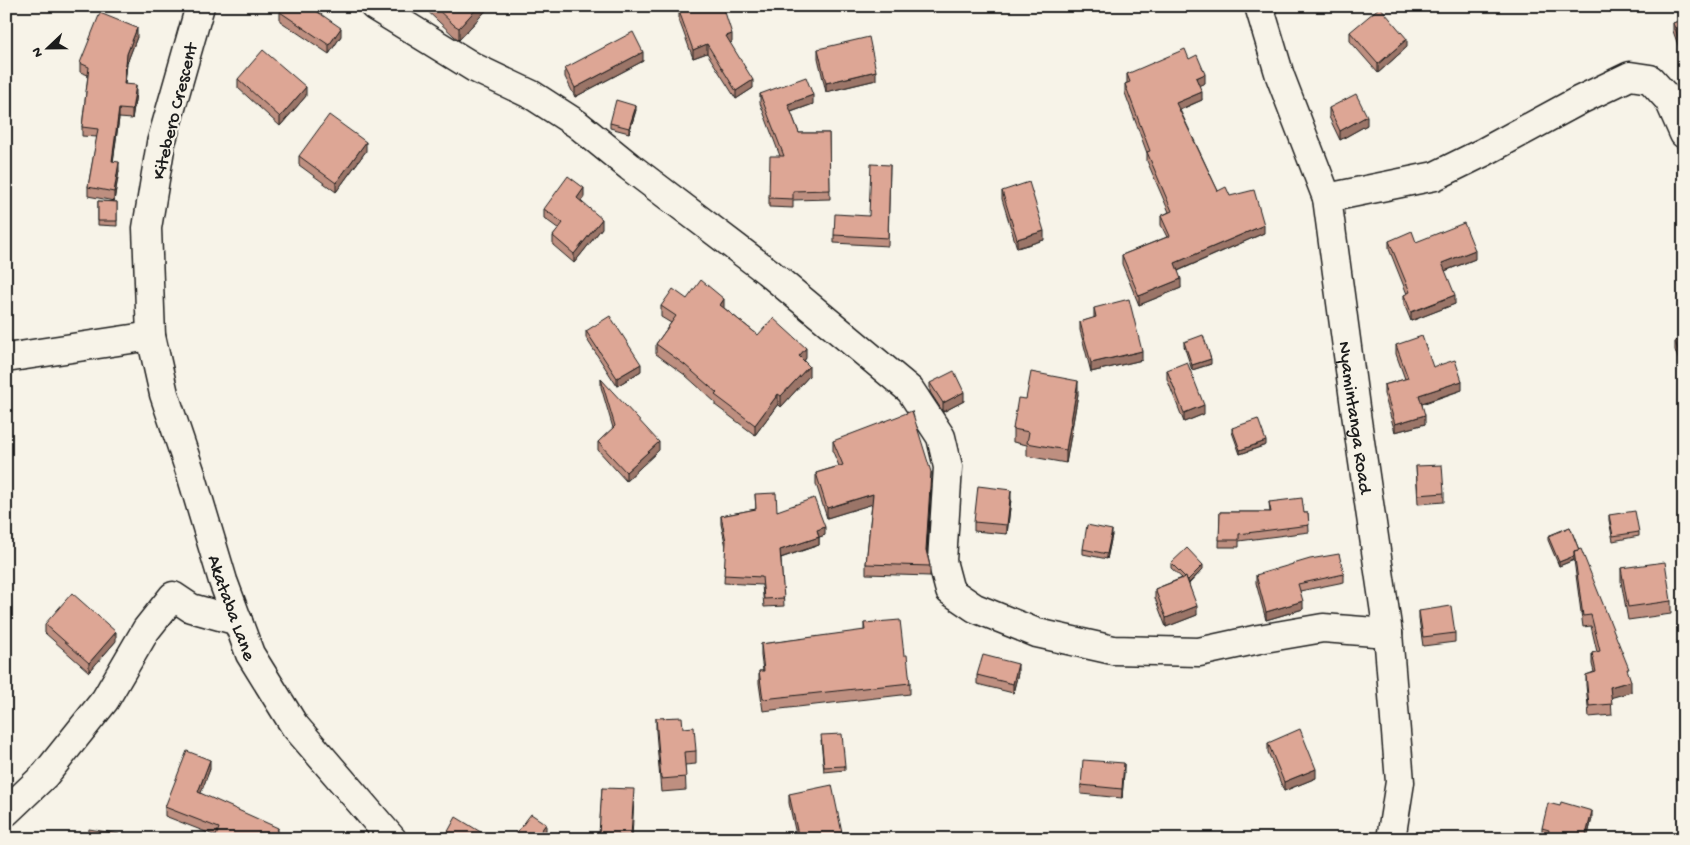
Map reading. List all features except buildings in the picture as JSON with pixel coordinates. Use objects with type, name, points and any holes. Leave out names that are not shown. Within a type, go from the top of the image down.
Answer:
[{"type":"street","name":"Kitebero Crescent","points":[[151,336],[147,228],[160,143],[200,6]]},
{"type":"street","points":[[374,6],[475,68],[532,95],[577,124],[630,167],[767,271],[910,390],[940,437],[948,467],[942,561],[950,591],[975,608],[1037,633],[1113,650],[1199,652],[1258,639],[1323,628],[1388,633]]},
{"type":"street","name":"Nyamintanga Road","points":[[1259,6],[1280,76],[1327,198],[1388,633],[1400,782],[1391,839]]},
{"type":"street","points":[[1327,198],[1435,176],[1630,76],[1650,79],[1669,100],[1684,134]]},
{"type":"street","points":[[6,358],[151,336]]},
{"type":"street","name":"Akataba Lane","points":[[151,336],[164,394],[191,474],[223,581],[250,654],[294,725],[392,839]]},
{"type":"street","points":[[6,812],[45,775],[105,700],[146,630],[173,596],[191,608],[238,621]]}]
